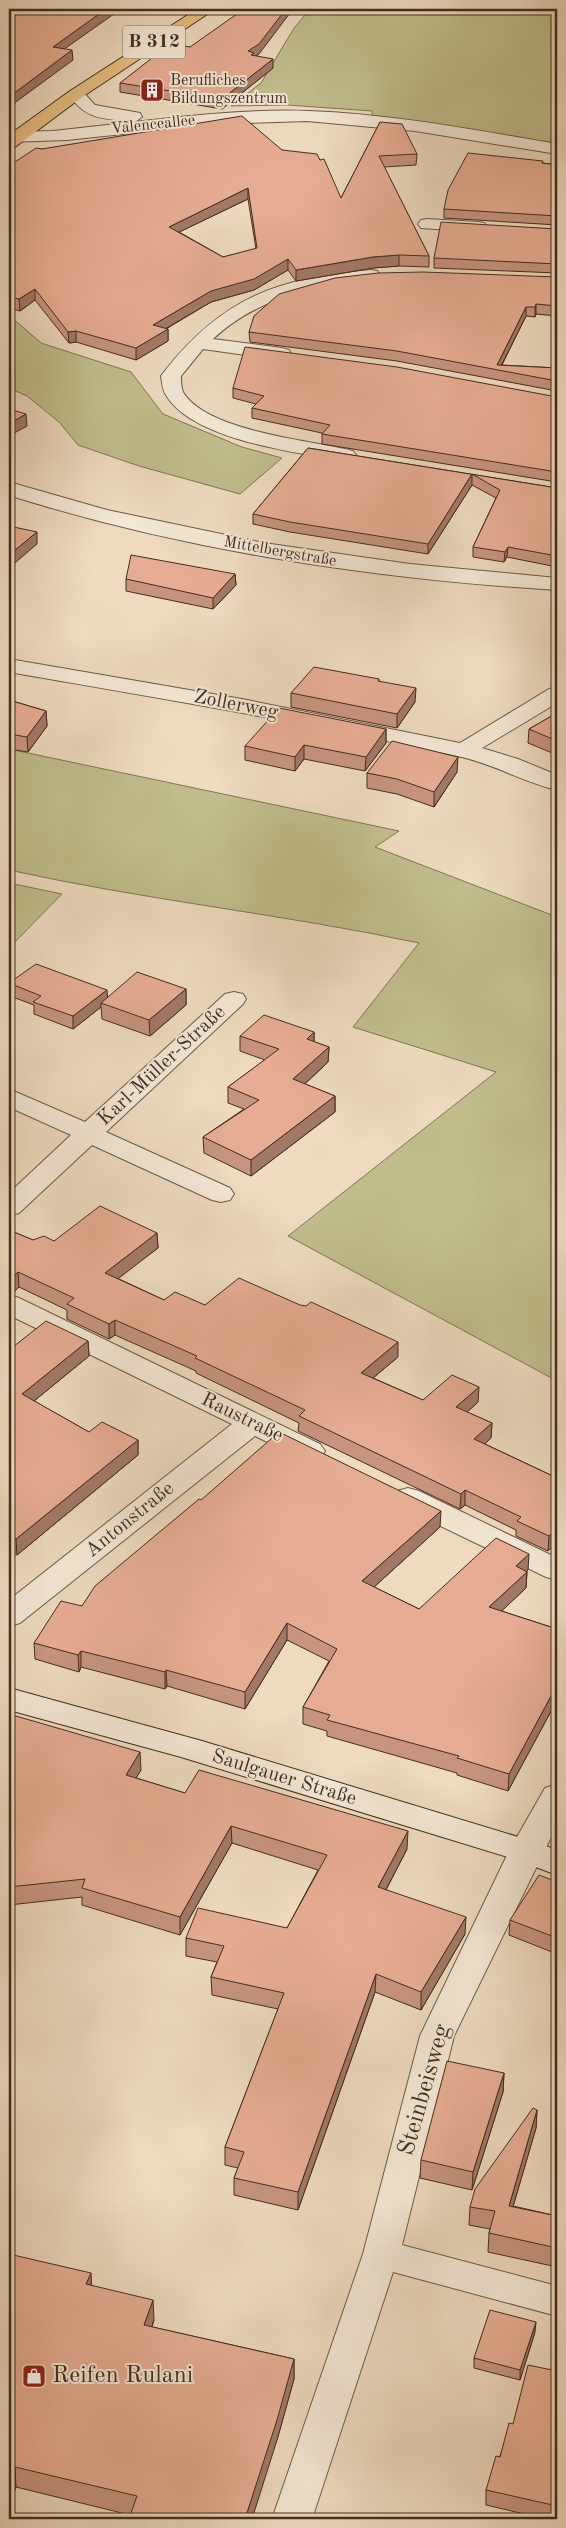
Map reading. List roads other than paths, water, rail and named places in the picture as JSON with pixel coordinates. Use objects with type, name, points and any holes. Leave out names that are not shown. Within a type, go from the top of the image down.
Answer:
[{"type":"main road","name":"B 312","points":[[11,139],[76,94],[207,9]]},
{"type":"street","points":[[76,94],[89,109],[100,113],[173,122]]},
{"type":"street","name":"Valenceallee","points":[[11,139],[233,117],[318,117],[466,133],[557,149]]},
{"type":"street","points":[[427,224],[495,228]]},
{"type":"street","points":[[364,458],[256,437],[222,426],[190,409],[174,393],[171,376],[198,343],[219,324],[241,309],[288,288],[317,281],[389,274]]},
{"type":"street","points":[[198,343],[296,356]]},
{"type":"street","name":"Mittelbergstraße","points":[[9,488],[126,521],[200,538],[335,562],[435,574],[557,584]]},
{"type":"street","name":"Zollerweg","points":[[9,665],[242,706],[463,750],[510,764],[557,784]]},
{"type":"street","points":[[463,750],[557,694]]},
{"type":"street","name":"Karl-Müller-Straße","points":[[90,1134],[124,1098],[234,999]]},
{"type":"street","name":"Karl-Müller-Straße","points":[[9,1097],[221,1194]]},
{"type":"street","points":[[9,1207],[90,1134]]},
{"type":"street","name":"Raustraße","points":[[9,1304],[333,1462]]},
{"type":"street","name":"Antonstraße","points":[[9,1616],[252,1423]]},
{"type":"street","points":[[387,1488],[557,1570]]},
{"type":"street","name":"Saulgauer Straße","points":[[9,1700],[48,1708],[191,1749],[542,1857]]},
{"type":"street","name":"Steinbeisweg","points":[[292,2519],[381,2254],[437,2036],[542,1857],[557,1796]]},
{"type":"street","points":[[381,2254],[557,2301]]},
{"type":"place","name":"Berufliches Bildungszentrum","points":[[152,90]]},
{"type":"place","name":"Reifen Rulani","points":[[34,2376]]}]
